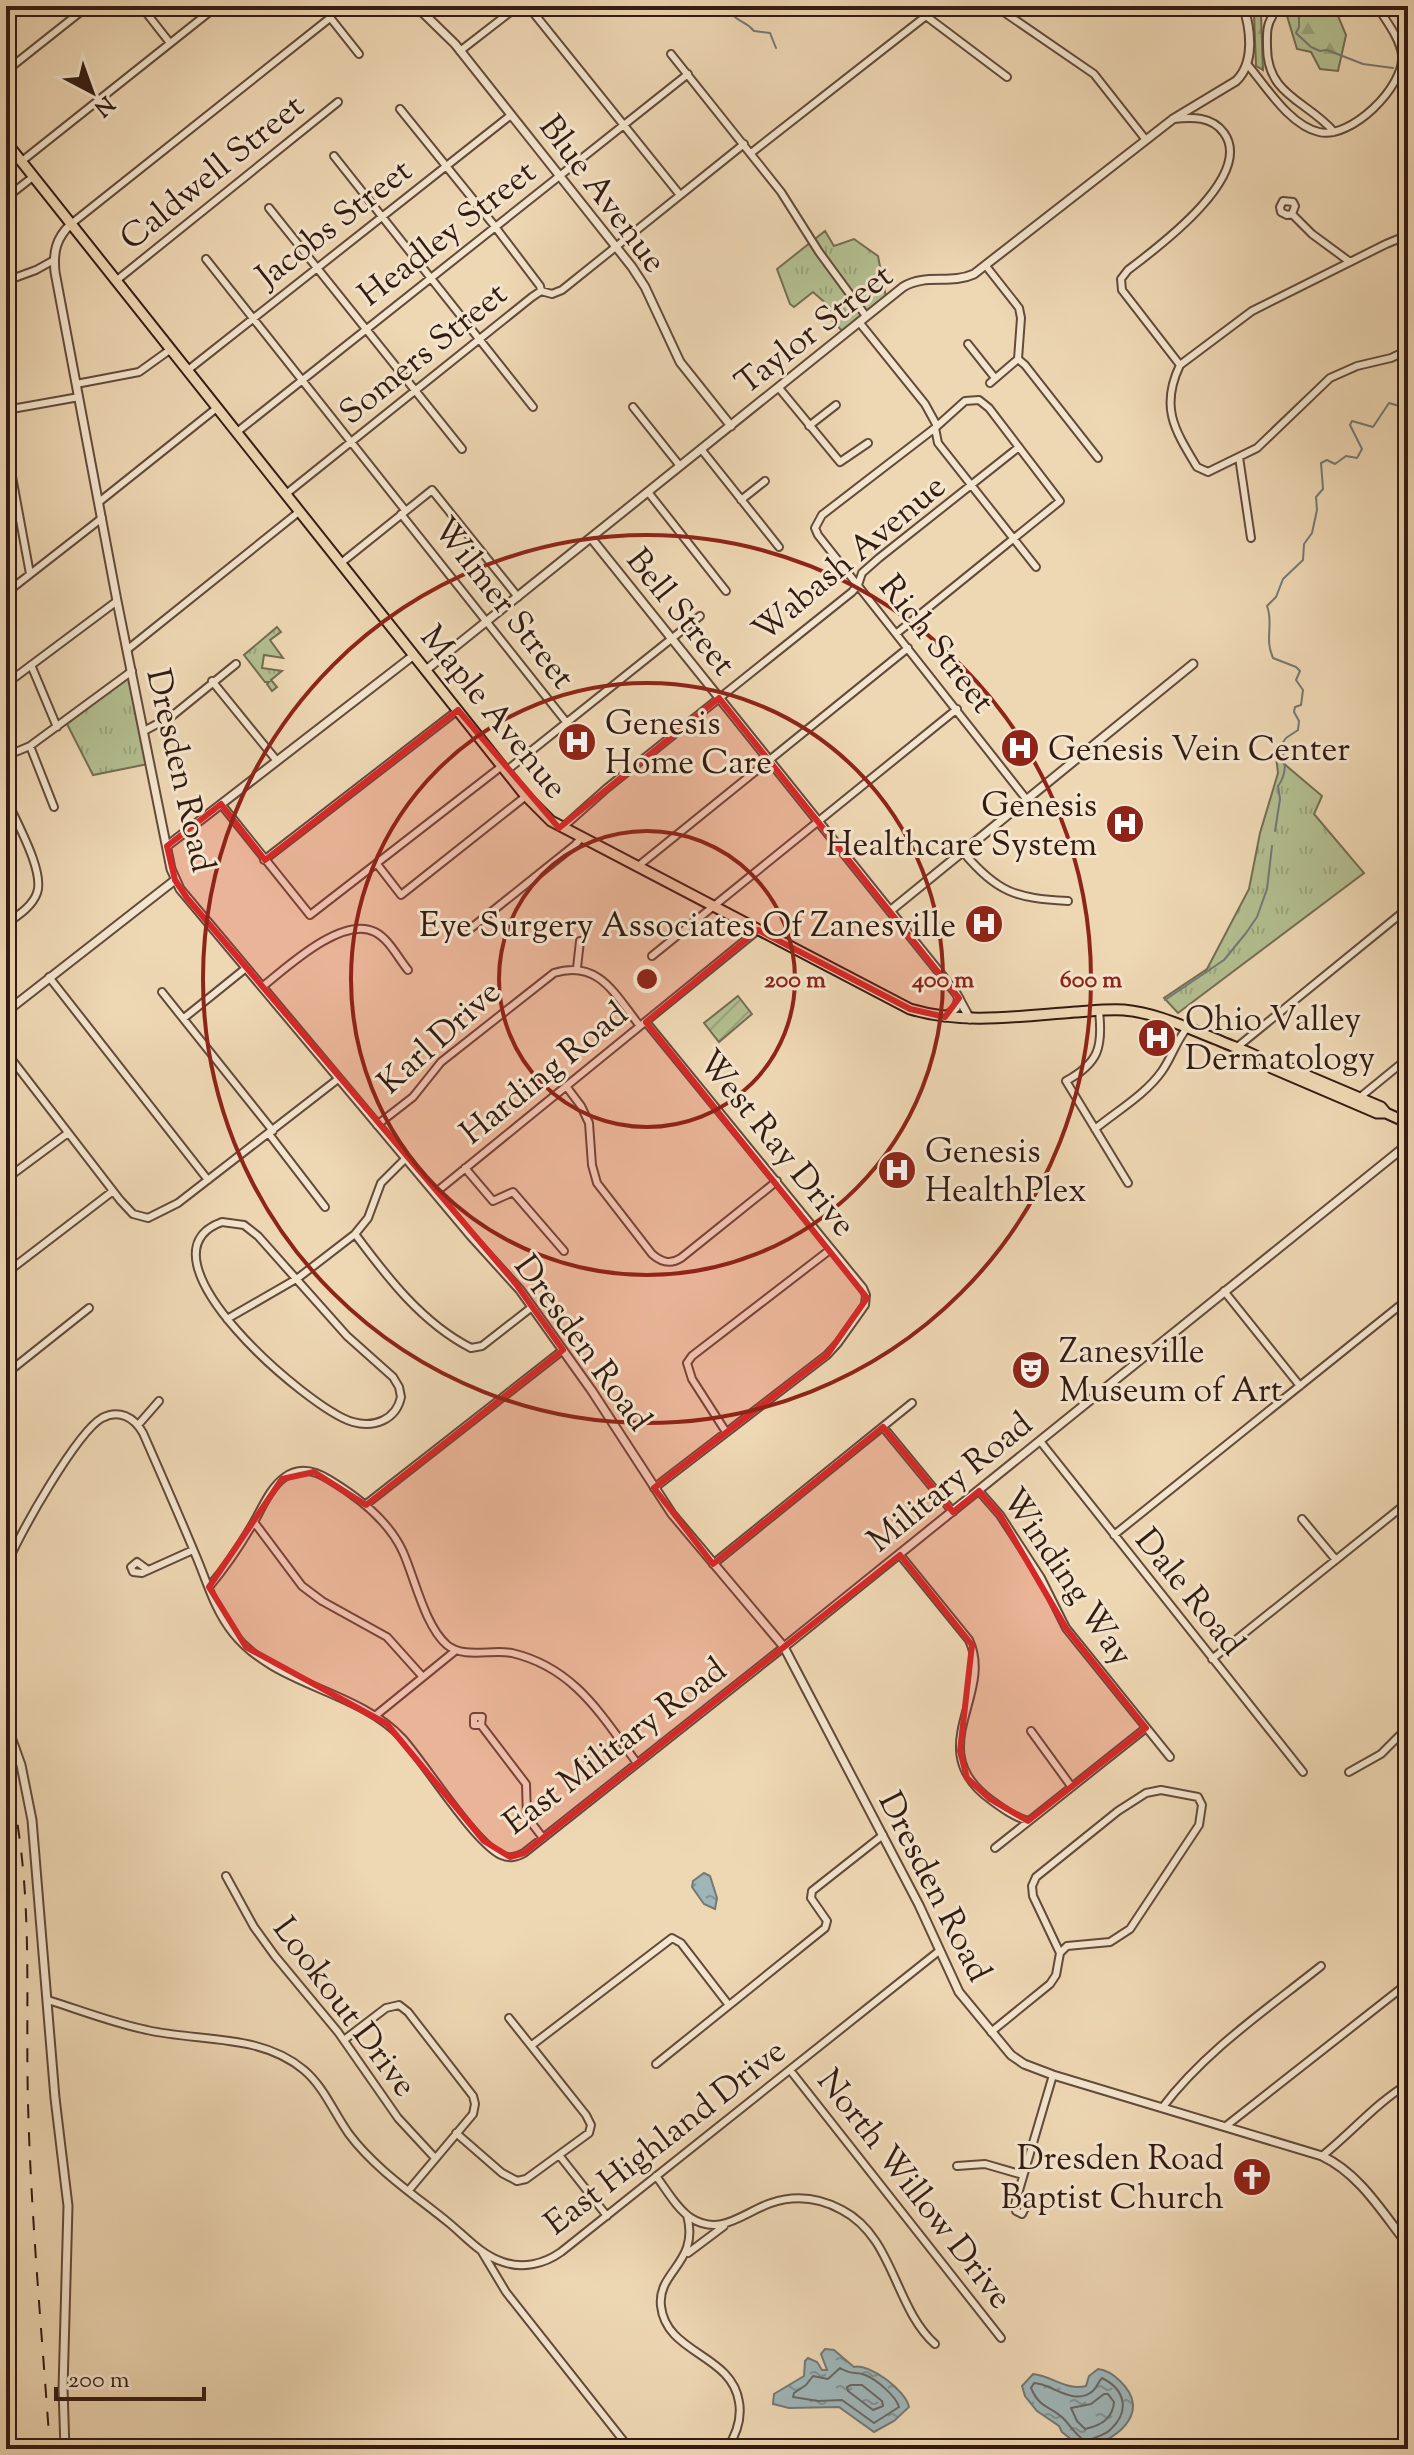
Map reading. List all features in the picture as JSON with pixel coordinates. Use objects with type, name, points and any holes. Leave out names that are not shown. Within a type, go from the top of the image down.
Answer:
[{"type":"main road","name":"Maple Avenue","points":[[6,142],[526,796],[540,812],[562,828],[910,1009],[970,1019],[1099,1011],[1137,1012],[1175,1023],[1267,1062],[1275,1062],[1381,1107],[1386,1113]]},
{"type":"main road","name":"Maple Avenue","points":[[1267,1062],[1272,1068],[1408,1123]]},
{"type":"street","points":[[6,71],[88,6]]},
{"type":"street","points":[[141,6],[170,43]]},
{"type":"street","points":[[22,161],[217,6]]},
{"type":"street","points":[[321,6],[359,54]]},
{"type":"street","name":"Blue Avenue","points":[[416,6],[440,27],[460,51],[615,246],[645,287],[680,362],[731,426]]},
{"type":"street","points":[[460,51],[518,6]]},
{"type":"street","points":[[528,6],[680,195]]},
{"type":"street","points":[[920,6],[926,16],[1007,77]]},
{"type":"street","points":[[995,6],[1088,69],[1146,140]]},
{"type":"street","points":[[1243,6],[1249,42],[1247,64],[1281,105],[1303,124],[1320,132],[1334,132],[1353,124],[1394,87],[1401,71],[1400,47],[1377,6]]},
{"type":"street","points":[[751,153],[926,16]]},
{"type":"street","points":[[1272,17],[1267,24],[1267,53],[1273,73],[1293,100],[1334,132]]},
{"type":"street","points":[[6,281],[54,260],[60,236],[71,224],[330,18]]},
{"type":"street","points":[[671,54],[781,192],[819,252],[866,316]]},
{"type":"street","name":"Taylor Street","points":[[426,670],[866,316],[915,281],[957,280],[974,274],[1173,119],[1236,81],[1247,64]]},
{"type":"street","name":"Headley Street","points":[[237,432],[688,74]]},
{"type":"street","name":"Caldwell Street","points":[[117,280],[338,102]]},
{"type":"street","points":[[400,109],[496,228],[541,291]]},
{"type":"street","name":"Jacobs Street","points":[[188,370],[511,115]]},
{"type":"street","points":[[1173,119],[1195,118],[1214,123],[1228,139],[1231,155],[1225,175],[1183,227],[1121,279],[1122,290],[1180,365]]},
{"type":"street","name":"Somers Street","points":[[286,494],[541,291],[556,293],[744,144]]},
{"type":"street","points":[[334,156],[533,407]]},
{"type":"street","points":[[6,198],[34,176]]},
{"type":"street","points":[[269,208],[462,449]]},
{"type":"street","points":[[1292,214],[1312,234],[1350,262]]},
{"type":"street","points":[[1408,235],[1252,311],[1180,365],[1170,391],[1170,409],[1194,463],[1208,472],[1266,441],[1330,378],[1408,350]]},
{"type":"street","name":"Wilmer Street","points":[[206,259],[567,723]]},
{"type":"street","name":"Dresden Road","points":[[54,260],[117,601],[175,880],[338,1079],[516,1284],[681,1525],[784,1647],[925,1917],[955,1987],[991,2032],[1018,2060],[1053,2075],[1322,2156],[1354,2177],[1408,2245]]},
{"type":"street","points":[[968,344],[993,380],[1018,359],[1019,308],[986,266]]},
{"type":"street","points":[[859,322],[925,404],[936,426],[938,443],[1036,567]]},
{"type":"street","points":[[76,384],[139,372],[171,349]]},
{"type":"street","points":[[1018,359],[1098,458]]},
{"type":"street","points":[[779,388],[840,462],[868,443]]},
{"type":"street","points":[[6,410],[79,397]]},
{"type":"street","points":[[897,633],[1060,501],[985,403],[970,399],[936,426]]},
{"type":"street","points":[[809,426],[836,405]]},
{"type":"street","points":[[99,502],[218,407]]},
{"type":"street","points":[[633,407],[680,466]]},
{"type":"street","name":"Rich Street","points":[[936,426],[815,524],[818,535],[1027,800]]},
{"type":"street","points":[[6,444],[30,574]]},
{"type":"street","name":"Wabash Avenue","points":[[562,828],[858,585],[868,567],[1019,447]]},
{"type":"street","points":[[701,449],[779,547]]},
{"type":"street","points":[[1239,457],[1251,538]]},
{"type":"street","points":[[741,500],[765,481]]},
{"type":"street","points":[[341,563],[432,490],[518,597]]},
{"type":"street","points":[[648,492],[726,591]]},
{"type":"street","points":[[1408,493],[1403,504],[1408,512]]},
{"type":"street","points":[[128,649],[300,511]]},
{"type":"street","points":[[6,593],[102,518]]},
{"type":"street","name":"Bell Street","points":[[591,538],[959,998],[970,1019]]},
{"type":"street","points":[[6,684],[117,601]]},
{"type":"street","points":[[221,804],[310,915],[567,723],[700,616]]},
{"type":"street","points":[[637,867],[908,648]]},
{"type":"street","points":[[167,846],[414,655]]},
{"type":"street","points":[[144,731],[170,718],[236,664]]},
{"type":"street","points":[[890,911],[1193,664]]},
{"type":"street","points":[[31,665],[57,727]]},
{"type":"street","points":[[6,756],[30,746],[132,671]]},
{"type":"street","points":[[212,681],[277,761]]},
{"type":"street","points":[[652,956],[957,709]]},
{"type":"street","points":[[264,860],[458,710]]},
{"type":"street","points":[[30,746],[54,807]]},
{"type":"street","points":[[377,864],[401,895],[526,796]]},
{"type":"street","points":[[6,798],[38,878],[37,894],[32,903],[6,924]]},
{"type":"street","points":[[470,929],[581,838]]},
{"type":"street","points":[[963,852],[994,884],[1027,897],[1068,901]]},
{"type":"street","points":[[6,1012],[175,880]]},
{"type":"street","points":[[1236,1048],[1408,908]]},
{"type":"street","points":[[262,987],[326,939],[355,930],[377,933],[408,970]]},
{"type":"street","name":"Harding Road","points":[[435,1193],[758,930]]},
{"type":"street","points":[[580,941],[577,968],[604,982],[643,1024]]},
{"type":"street","points":[[184,1018],[246,968]]},
{"type":"street","name":"Karl Drive","points":[[377,1125],[413,1097],[437,1066],[538,984],[554,973],[577,968]]},
{"type":"street","points":[[49,977],[208,1180]]},
{"type":"street","points":[[162,992],[325,1207]]},
{"type":"street","points":[[945,1017],[956,1008],[959,998]]},
{"type":"street","points":[[1099,1011],[1101,1041],[1097,1053],[1086,1069],[1066,1081],[1128,1183]]},
{"type":"street","points":[[1175,1023],[1178,1037]]},
{"type":"street","name":"West Ray Drive","points":[[643,1024],[777,1181],[863,1288],[867,1298],[827,1355],[726,1432]]},
{"type":"street","points":[[1095,1129],[1154,1081],[1163,1070],[1178,1037],[1187,1028]]},
{"type":"street","points":[[6,1052],[113,1191],[133,1214],[148,1218],[161,1213],[208,1180],[338,1079]]},
{"type":"street","points":[[1359,1098],[1408,1058]]},
{"type":"street","points":[[566,1086],[589,1123],[592,1165],[597,1183],[652,1254],[668,1263],[681,1258],[777,1181]]},
{"type":"street","points":[[7,1178],[68,1133]]},
{"type":"street","name":"Military Road","points":[[784,1647],[1408,1144]]},
{"type":"street","points":[[227,1319],[298,1278],[355,1234],[368,1218],[381,1183],[406,1158]]},
{"type":"street","points":[[465,1168],[493,1201],[513,1192],[564,1251]]},
{"type":"street","points":[[6,1273],[113,1191]]},
{"type":"street","points":[[227,1221],[244,1225],[298,1278],[347,1336],[396,1380],[401,1397],[390,1416],[381,1422],[352,1422],[336,1414],[278,1370],[211,1299],[198,1272],[199,1241],[213,1225],[227,1221]]},
{"type":"street","points":[[355,1234],[388,1277],[420,1311],[471,1348],[482,1346],[532,1307]]},
{"type":"street","points":[[654,1488],[726,1432],[692,1379],[687,1363],[692,1356],[831,1249]]},
{"type":"street","points":[[1224,1291],[1300,1386]]},
{"type":"street","points":[[1114,1535],[1408,1299]]},
{"type":"street","points":[[6,1374],[89,1308]]},
{"type":"street","points":[[365,1505],[563,1350]]},
{"type":"street","points":[[6,1567],[25,1526],[98,1420],[111,1414],[127,1416],[138,1425],[159,1401]]},
{"type":"street","points":[[713,1564],[912,1403]]},
{"type":"street","name":"East Military Road","points":[[138,1425],[226,1623],[251,1651],[375,1716],[401,1737],[478,1834],[506,1857],[518,1856],[543,1838],[784,1647]]},
{"type":"street","points":[[883,1427],[953,1512]]},
{"type":"street","name":"Dale Road","points":[[1040,1441],[1303,1772]]},
{"type":"street","points":[[209,1587],[230,1561],[277,1484],[295,1471],[308,1471],[326,1477],[365,1505],[399,1543],[436,1630],[455,1651]]},
{"type":"street","name":"Winding Way","points":[[979,1491],[1000,1515],[1041,1578],[1066,1628],[1170,1757]]},
{"type":"street","points":[[1212,1659],[1408,1502]]},
{"type":"street","points":[[1399,1509],[1408,1519]]},
{"type":"street","points":[[1302,1519],[1336,1560]]},
{"type":"street","points":[[254,1522],[302,1586],[322,1601],[387,1637],[422,1676]]},
{"type":"street","points":[[148,1570],[193,1550]]},
{"type":"street","points":[[900,1555],[974,1650],[974,1674],[960,1742],[967,1778],[1012,1815],[1028,1821]]},
{"type":"street","points":[[375,1716],[455,1651],[495,1650],[512,1653],[536,1660],[561,1673],[587,1698],[637,1763]]},
{"type":"street","points":[[6,1723],[21,1765],[29,1803],[69,2221],[63,2389],[65,2449]]},
{"type":"street","points":[[481,1725],[526,1784],[527,1817],[543,1838]]},
{"type":"street","points":[[1349,1772],[1381,1754],[1408,1727]]},
{"type":"street","points":[[995,1848],[1146,1728]]},
{"type":"street","points":[[1031,1731],[1071,1786]]},
{"type":"street","points":[[991,2032],[1050,1984],[1056,1975],[1060,1953],[1033,1896],[1032,1886],[1036,1877],[1118,1811],[1146,1793],[1174,1791],[1194,1794],[1200,1799],[1202,1813],[1199,1825],[1130,1929],[1110,1942],[1071,1944],[1060,1953]]},
{"type":"street","points":[[1405,1838],[1408,1825]]},
{"type":"street","points":[[656,2064],[825,1928],[827,1921],[811,1898],[812,1891],[883,1835]]},
{"type":"street","name":"Lookout Drive","points":[[226,1876],[259,1935],[344,2040],[398,2118],[435,2158]]},
{"type":"street","points":[[532,2045],[672,1938],[688,1951],[728,2004]]},
{"type":"street","name":"East Highland Drive","points":[[48,2000],[130,2026],[256,2046],[287,2058],[315,2081],[349,2135],[363,2150],[479,2250],[504,2263],[538,2264],[556,2256],[939,1951]]},
{"type":"street","points":[[1162,2108],[1174,2092],[1228,2040],[1321,1966]]},
{"type":"street","points":[[1226,2126],[1408,1983]]},
{"type":"street","points":[[344,2040],[390,2006],[399,2005],[473,2096],[473,2114],[409,2190]]},
{"type":"street","points":[[456,2133],[502,2173],[517,2181],[526,2179],[585,2136],[591,2125],[583,2109],[509,2018]]},
{"type":"street","name":"North Willow Drive","points":[[790,2070],[1001,2338]]},
{"type":"street","points":[[1018,2195],[1053,2075]]},
{"type":"street","points":[[1322,2156],[1388,2097],[1408,2084]]},
{"type":"street","points":[[559,2155],[607,2216]]},
{"type":"street","points":[[957,2166],[985,2164],[1023,2175]]},
{"type":"street","points":[[656,2176],[687,2215],[691,2236],[684,2257],[663,2292],[662,2310],[673,2334],[721,2368],[736,2390],[740,2410],[738,2427],[727,2449]]},
{"type":"street","points":[[684,2257],[727,2224],[767,2204],[794,2199],[819,2201],[843,2210],[864,2225],[876,2240],[925,2333],[935,2344]]},
{"type":"street","points":[[687,2215],[712,2226],[727,2224]]},
{"type":"street","points":[[479,2250],[506,2292],[630,2449]]},
{"type":"highlighted area","points":[[719,698],[959,998],[945,1017],[910,1009],[758,930],[646,1022],[867,1298],[827,1355],[654,1488],[713,1564],[883,1427],[953,1512],[979,1491],[1000,1515],[1066,1628],[1146,1728],[1028,1821],[990,1799],[967,1778],[960,1751],[972,1645],[900,1555],[524,1853],[510,1857],[484,1841],[387,1724],[246,1647],[209,1587],[282,1479],[314,1472],[366,1505],[563,1350],[516,1284],[187,898],[175,880],[167,846],[221,804],[265,860],[458,710],[559,828]]},
{"type":"green space","points":[[1250,6],[1334,6],[1346,35],[1338,71],[1320,69],[1311,52],[1297,49],[1287,16],[1274,8],[1265,8],[1261,15],[1263,70],[1256,66],[1254,14]]},
{"type":"green space","points":[[825,231],[834,246],[854,239],[878,256],[886,297],[843,332],[831,319],[830,307],[813,292],[794,307],[790,304],[777,269]]},
{"type":"green space","points":[[277,627],[281,632],[270,640],[283,658],[264,655],[262,668],[282,671],[271,680],[277,687],[272,691],[267,684],[269,682],[265,682],[244,655]]},
{"type":"green space","points":[[127,678],[148,764],[93,775],[67,724]]},
{"type":"green space","points":[[1276,757],[1322,796],[1314,814],[1364,873],[1178,1013],[1164,998],[1207,969],[1249,889],[1260,833],[1278,773]]},
{"type":"green space","points":[[738,996],[752,1014],[719,1042],[704,1023]]},
{"type":"water","points":[[704,1873],[710,1876],[717,1898],[715,1909],[704,1904],[692,1887],[693,1881]]},
{"type":"water","points":[[825,2349],[834,2350],[854,2367],[878,2374],[901,2393],[909,2407],[894,2421],[874,2432],[839,2407],[789,2408],[773,2404],[774,2394],[804,2376],[808,2358],[817,2362],[822,2370],[827,2370],[821,2354]]},
{"type":"water","points":[[1098,2369],[1115,2377],[1129,2393],[1133,2404],[1131,2415],[1117,2433],[1082,2448],[1037,2411],[1025,2396],[1022,2386],[1033,2374],[1072,2387],[1086,2386],[1089,2376]]},
{"type":"waterway","points":[[734,6],[732,14],[754,31],[770,33],[776,48]]},
{"type":"waterway","points":[[1299,6],[1296,33],[1311,47],[1363,64],[1393,68]]},
{"type":"waterway","points":[[1275,831],[1280,799],[1278,786],[1285,766],[1281,745],[1298,730],[1299,721],[1294,712],[1295,707],[1301,705],[1303,690],[1296,680],[1300,671],[1273,658],[1267,606],[1276,597],[1283,579],[1303,560],[1304,544],[1312,533],[1317,510],[1316,497],[1323,489],[1321,463],[1327,460],[1335,464],[1346,456],[1357,458],[1362,449],[1350,425],[1352,421],[1373,427],[1389,403],[1399,406],[1408,404]]},
{"type":"waterway","points":[[1165,1000],[1224,960],[1246,933],[1257,917],[1267,889],[1272,846]]},
{"type":"railway","points":[[6,1770],[15,1811],[25,1894],[29,2146],[50,2449]]},
{"type":"place","name":"Genesis Home Care","points":[[577,742]]},
{"type":"place","name":"Genesis Vein Center","points":[[1020,748]]},
{"type":"place","name":"Genesis Healthcare System","points":[[1125,824]]},
{"type":"place","name":"Eye Surgery Associates Of Zanesville","points":[[984,924]]},
{"type":"place","name":"Ohio Valley Dermatology","points":[[1157,1038]]},
{"type":"place","name":"Genesis HealthPlex","points":[[897,1170]]},
{"type":"place","name":"Zanesville Museum of Art","points":[[1031,1370]]},
{"type":"place","name":"Dresden Road Baptist Church","points":[[1252,2177]]}]
